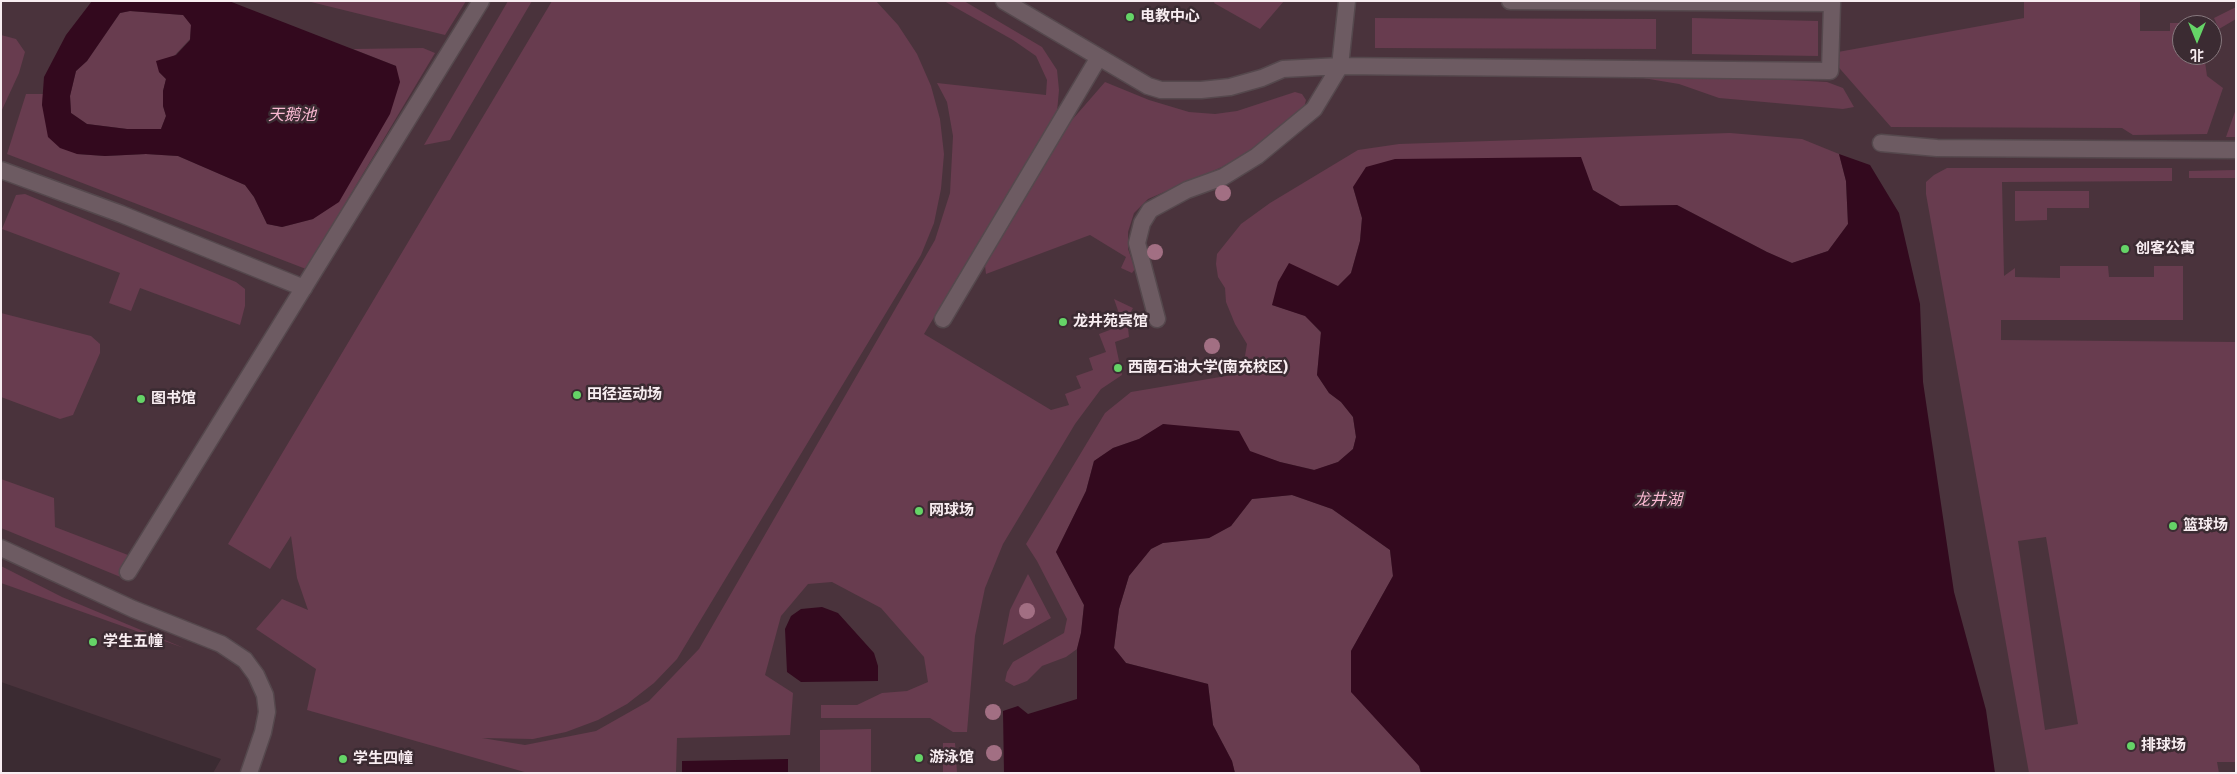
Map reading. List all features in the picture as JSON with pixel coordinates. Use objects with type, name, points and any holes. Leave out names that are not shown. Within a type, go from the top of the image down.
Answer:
[{"type":"lane","points":[[128,572],[481,1]]},
{"type":"lane","points":[[1004,1],[1148,86],[1161,90],[1178,91],[1230,87],[1262,78],[1283,69],[1340,66],[1830,71],[1832,3],[1510,1]]},
{"type":"lane","points":[[1157,319],[1137,243],[1142,223],[1150,210],[1187,190],[1223,177],[1257,156],[1314,109],[1340,66],[1347,1]]},
{"type":"lane","points":[[943,319],[1099,57]]},
{"type":"lane","points":[[1882,143],[1937,148],[2236,150]]},
{"type":"lane","points":[[1,170],[120,214],[304,288]]},
{"type":"lane","points":[[1,548],[133,609],[221,644],[245,660],[256,675],[265,695],[267,712],[263,732],[249,773]]},
{"type":"shaded area","name":"西南石油大学(南充校区)","points":[[1,1],[2236,1],[2236,773],[213,773],[221,759],[1,682]]},
{"type":"shaded area","points":[[307,1],[466,1],[445,35]]},
{"type":"shaded area","points":[[508,1],[532,1],[450,140],[424,145]]},
{"type":"shaded area","name":"田径运动场","points":[[552,1],[876,1],[898,25],[917,54],[931,86],[940,119],[944,154],[941,189],[934,223],[921,255],[677,659],[654,683],[627,704],[598,720],[566,732],[533,739],[482,738],[525,745],[596,731],[649,701],[699,649],[935,240],[950,193],[953,136],[947,102],[937,83],[1046,95],[1047,80],[1036,56],[1013,40],[944,1],[964,1],[1042,47],[1057,70],[1059,90],[1057,112],[924,334],[1051,410],[1069,405],[1065,394],[1081,388],[1076,376],[1093,370],[1089,358],[1106,352],[1099,334],[1123,325],[1114,299],[1133,308],[1127,319],[1129,337],[1115,342],[1122,375],[1101,389],[1075,424],[1003,544],[985,588],[975,636],[967,732],[953,732],[930,718],[821,718],[821,705],[857,705],[882,693],[907,691],[928,682],[924,657],[881,608],[832,582],[808,584],[781,616],[765,675],[793,693],[790,735],[677,738],[676,773],[528,773],[307,710],[316,669],[256,629],[282,599],[308,610],[297,578],[291,536],[270,569],[228,544]]},
{"type":"shaded area","points":[[1215,1],[1284,1],[1260,29],[1214,3]]},
{"type":"shaded area","points":[[2024,1],[2140,1],[2140,31],[2170,31],[2170,23],[2172,23],[2172,65],[2205,65],[2207,76],[2223,88],[2207,134],[2133,135],[2122,128],[1891,127],[1827,54],[2024,18]]},
{"type":"shaded area","points":[[2236,7],[2236,19],[2222,27],[2222,15],[2220,15]]},
{"type":"shaded area","points":[[130,11],[184,15],[191,25],[190,39],[159,72],[166,79],[163,91],[163,106],[166,116],[161,129],[127,129],[87,124],[71,113],[70,96],[76,71],[87,61],[120,13]]},
{"type":"shaded area","points":[[1375,18],[1656,19],[1656,49],[1375,48]]},
{"type":"shaded area","points":[[1692,18],[1818,21],[1818,56],[1692,54]]},
{"type":"shaded area","points":[[1,35],[16,39],[25,52],[19,73],[1,112]]},
{"type":"shaded area","points":[[423,48],[435,53],[306,269],[7,154],[26,94],[43,94],[42,105],[77,154],[178,156],[245,185],[254,197],[267,224],[282,227],[313,219],[396,66],[353,49]]},
{"type":"shaded area","points":[[1638,72],[1827,82],[1843,88],[1854,107],[1843,109],[1719,98],[1679,84],[1637,77]]},
{"type":"shaded area","points":[[1105,82],[1149,100],[1189,112],[1215,114],[1237,111],[1295,92],[1302,94],[1306,100],[1304,108],[1261,144],[1222,167],[1148,199],[1134,213],[1128,232],[1128,249],[1135,269],[1132,273],[1121,268],[1126,257],[1090,235],[986,274],[984,258],[1065,128]]},
{"type":"shaded area","points":[[2236,109],[2236,137],[2226,137]]},
{"type":"shaded area","points":[[1730,133],[1802,139],[1839,154],[1846,181],[1848,224],[1828,251],[1792,263],[1677,205],[1620,206],[1593,190],[1353,187],[1362,218],[1360,241],[1351,273],[1338,286],[1272,305],[1306,316],[1321,333],[1317,375],[1329,393],[1341,402],[1353,417],[1356,437],[1353,449],[1338,462],[1315,470],[1280,462],[1164,424],[1139,439],[1113,448],[1094,461],[1086,491],[1056,552],[1084,605],[1077,649],[1066,657],[1042,666],[1027,681],[1014,686],[1005,681],[1007,672],[1013,662],[1064,633],[1067,619],[1026,544],[1105,413],[1131,392],[1238,374],[1245,356],[1247,344],[1235,324],[1226,302],[1225,288],[1218,277],[1216,264],[1217,254],[1241,224],[1270,203],[1358,150],[1399,144]]},
{"type":"shaded area","points":[[1947,168],[2172,168],[2172,181],[2002,182],[2004,276],[2015,268],[2015,277],[2060,278],[2060,266],[2108,266],[2109,277],[2154,277],[2154,266],[2183,266],[2183,320],[2001,320],[2001,340],[2236,342],[2236,762],[2217,762],[2219,773],[2029,773],[1926,194],[1926,182]],"holes":[[[2046,537],[2078,724],[2045,730],[2018,541]]]},
{"type":"shaded area","points":[[2236,170],[2236,178],[2189,178],[2189,171]]},
{"type":"shaded area","points":[[2015,191],[2089,191],[2089,208],[2047,208],[2047,220],[2015,221]]},
{"type":"shaded area","points":[[25,194],[236,282],[245,289],[245,306],[240,325],[140,288],[131,311],[109,303],[120,273],[2,229],[16,195]]},
{"type":"shaded area","points":[[1,313],[91,336],[100,344],[100,353],[73,415],[60,419],[1,397]]},
{"type":"shaded area","points":[[1,479],[54,498],[55,527],[128,555],[123,578],[1,528]]},
{"type":"shaded area","points":[[1292,495],[1332,509],[1390,550],[1393,576],[1351,651],[1419,766],[1421,773],[1235,773],[1232,761],[1213,725],[1208,684],[1126,663],[1114,648],[1119,609],[1129,576],[1151,549],[1162,543],[1209,538],[1231,526],[1252,499]]},
{"type":"shaded area","points":[[1,566],[62,597],[184,648],[1,583]]},
{"type":"shaded area","points":[[1028,574],[1051,618],[1003,645],[1010,610]]},
{"type":"shaded area","points":[[871,729],[871,773],[820,773],[820,730]]},
{"type":"shaded area","points":[[943,743],[955,743],[957,773],[943,773]]},
{"type":"water","name":"天鹅池","points":[[92,1],[229,1],[396,66],[400,82],[390,114],[339,202],[313,219],[282,227],[267,224],[254,197],[245,185],[178,156],[146,154],[105,156],[77,154],[60,148],[48,137],[42,105],[44,77],[66,35]],"holes":[[[130,11],[183,15],[191,25],[190,40],[176,55],[156,61],[159,72],[166,79],[163,91],[163,106],[166,116],[161,129],[127,129],[87,124],[71,113],[70,96],[76,71],[87,61],[120,13]]]},
{"type":"water","name":"龙井湖","points":[[1839,154],[1870,165],[1899,213],[1920,304],[1923,382],[1954,592],[1986,710],[1995,773],[1421,773],[1419,766],[1351,692],[1351,651],[1393,576],[1390,550],[1332,509],[1292,495],[1252,499],[1231,526],[1209,538],[1163,543],[1151,549],[1129,576],[1119,609],[1114,648],[1126,663],[1208,684],[1213,725],[1232,761],[1235,773],[1004,773],[1003,711],[1018,706],[1028,714],[1077,699],[1077,649],[1084,605],[1056,552],[1086,491],[1094,461],[1113,448],[1139,439],[1163,424],[1239,431],[1250,451],[1280,462],[1314,470],[1338,462],[1353,449],[1356,437],[1353,417],[1341,402],[1329,393],[1317,375],[1321,332],[1305,316],[1272,305],[1278,282],[1289,263],[1338,286],[1351,273],[1360,241],[1362,218],[1353,187],[1366,167],[1395,159],[1581,157],[1593,190],[1620,206],[1677,205],[1792,263],[1828,251],[1848,224],[1846,181]]},
{"type":"water","points":[[822,607],[838,613],[874,653],[878,666],[878,681],[801,682],[787,672],[785,629],[791,616],[801,609]]},
{"type":"water","points":[[788,759],[788,773],[682,773],[682,761]]},
{"type":"place","name":"电教中心","points":[[1130,17]]},
{"type":"place","name":"创客公寓","points":[[2125,249]]},
{"type":"place","name":"龙井苑宾馆","points":[[1063,322]]},
{"type":"place","name":"西南石油大学(南充校区)","points":[[1118,368]]},
{"type":"place","name":"田径运动场","points":[[577,395]]},
{"type":"place","name":"图书馆","points":[[141,399]]},
{"type":"place","name":"网球场","points":[[919,511]]},
{"type":"place","name":"篮球场","points":[[2173,526]]},
{"type":"place","name":"学生五幢","points":[[93,642]]},
{"type":"place","name":"排球场","points":[[2131,746]]},
{"type":"place","name":"游泳馆","points":[[919,758]]},
{"type":"place","name":"学生四幢","points":[[343,759]]}]
